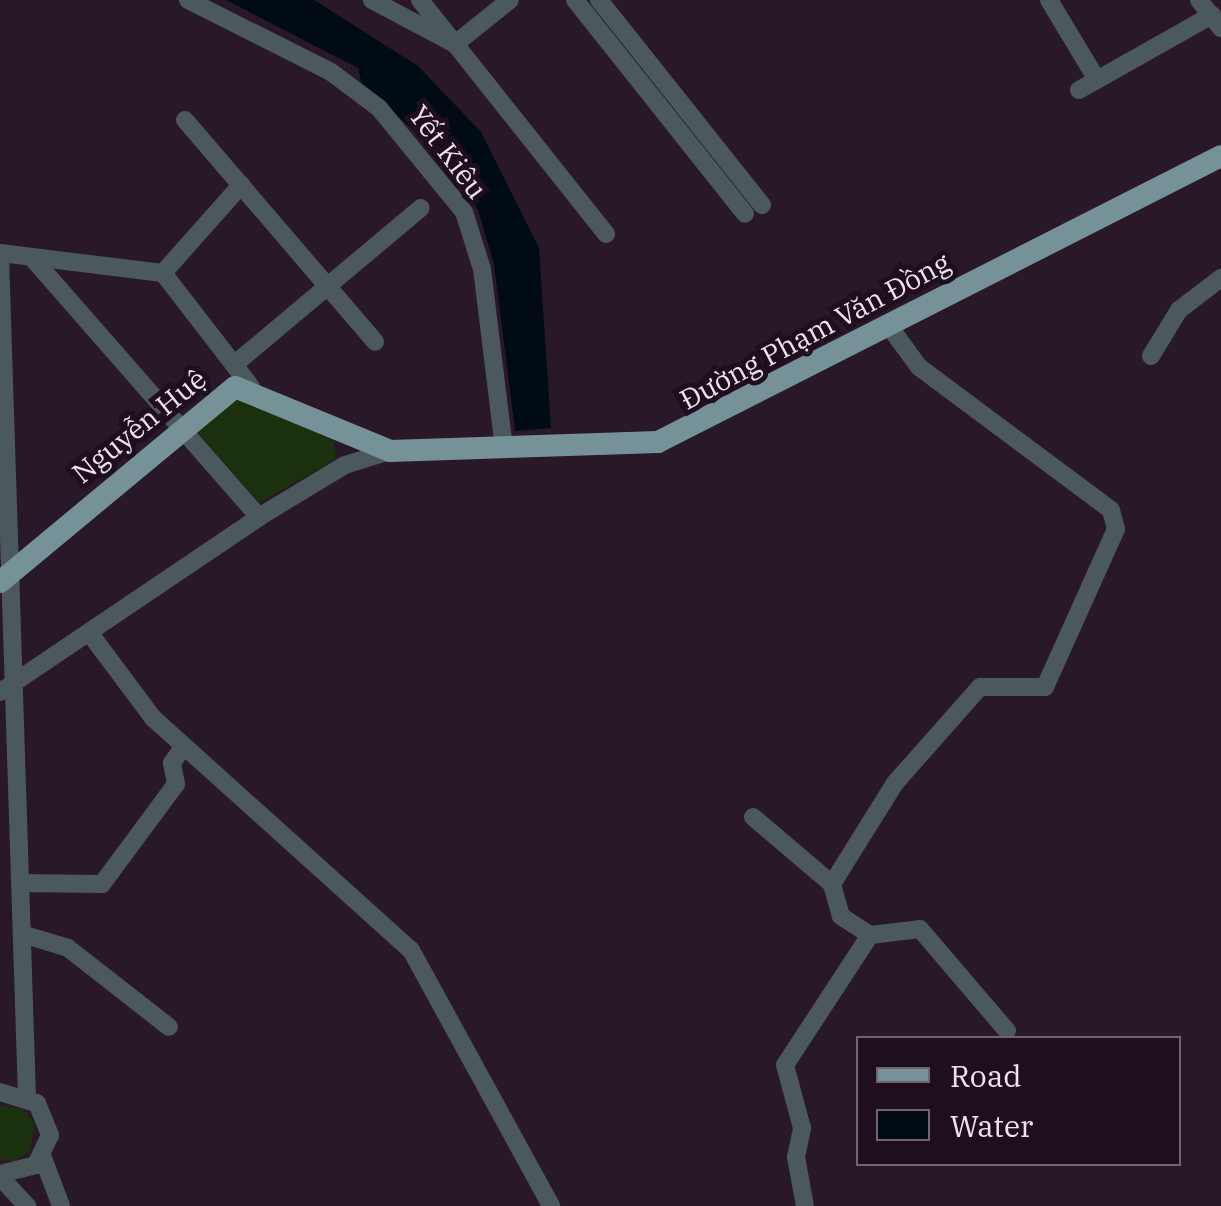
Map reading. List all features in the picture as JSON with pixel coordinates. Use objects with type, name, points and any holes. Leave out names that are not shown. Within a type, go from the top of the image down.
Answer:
[{"type":"main road","name":"Đường Phạm Văn Đồng","points":[[390,450],[673,438],[1221,156]]},
{"type":"main road","name":"Nguyễn Huệ","points":[[6,577],[217,397],[252,388],[390,450]]},
{"type":"street","name":"Yết Kiêu","points":[[188,0],[331,72],[379,108],[464,212],[482,269],[504,448]]},
{"type":"street","points":[[372,0],[455,44]]},
{"type":"street","points":[[420,0],[606,234]]},
{"type":"street","points":[[455,44],[510,0]]},
{"type":"street","points":[[575,0],[754,209],[599,0]]},
{"type":"street","points":[[1049,0],[1097,80]]},
{"type":"street","points":[[1078,90],[1216,22],[1199,0]]},
{"type":"street","points":[[185,120],[375,342]]},
{"type":"street","points":[[163,273],[240,185]]},
{"type":"street","points":[[236,363],[420,208]]},
{"type":"street","points":[[61,1206],[42,1158],[49,1123],[28,1096],[8,691],[0,255],[34,260],[100,259],[163,273],[252,388]]},
{"type":"street","points":[[34,260],[258,517]]},
{"type":"street","points":[[1151,356],[1179,310],[1221,278]]},
{"type":"street","points":[[832,884],[895,783],[980,687],[1046,686],[1116,530],[1111,510],[919,367],[889,326]]},
{"type":"street","name":"Đường Phạm Văn Đồng","points":[[8,691],[258,517],[345,465],[390,450]]},
{"type":"street","points":[[91,635],[183,746],[300,841],[411,950],[551,1206]]},
{"type":"street","points":[[20,883],[102,884],[176,784],[172,762],[183,746]]},
{"type":"street","points":[[753,817],[832,884],[841,916],[870,935],[920,929],[1007,1031]]},
{"type":"street","points":[[22,934],[68,948],[169,1027]]},
{"type":"street","points":[[805,1206],[796,1158],[802,1128],[785,1065],[870,935]]},
{"type":"street","points":[[0,1072],[4,1091],[28,1096]]},
{"type":"street","points":[[27,1206],[0,1176],[42,1158]]},
{"type":"green space","points":[[238,399],[333,437],[336,459],[259,503],[196,430]]},
{"type":"green space","points":[[0,1105],[23,1109],[35,1123],[30,1150],[15,1161],[0,1160]]},
{"type":"water","points":[[226,0],[314,0],[418,66],[481,132],[539,248],[551,428],[515,431],[494,264],[478,210],[443,156],[362,85],[358,68]]}]
